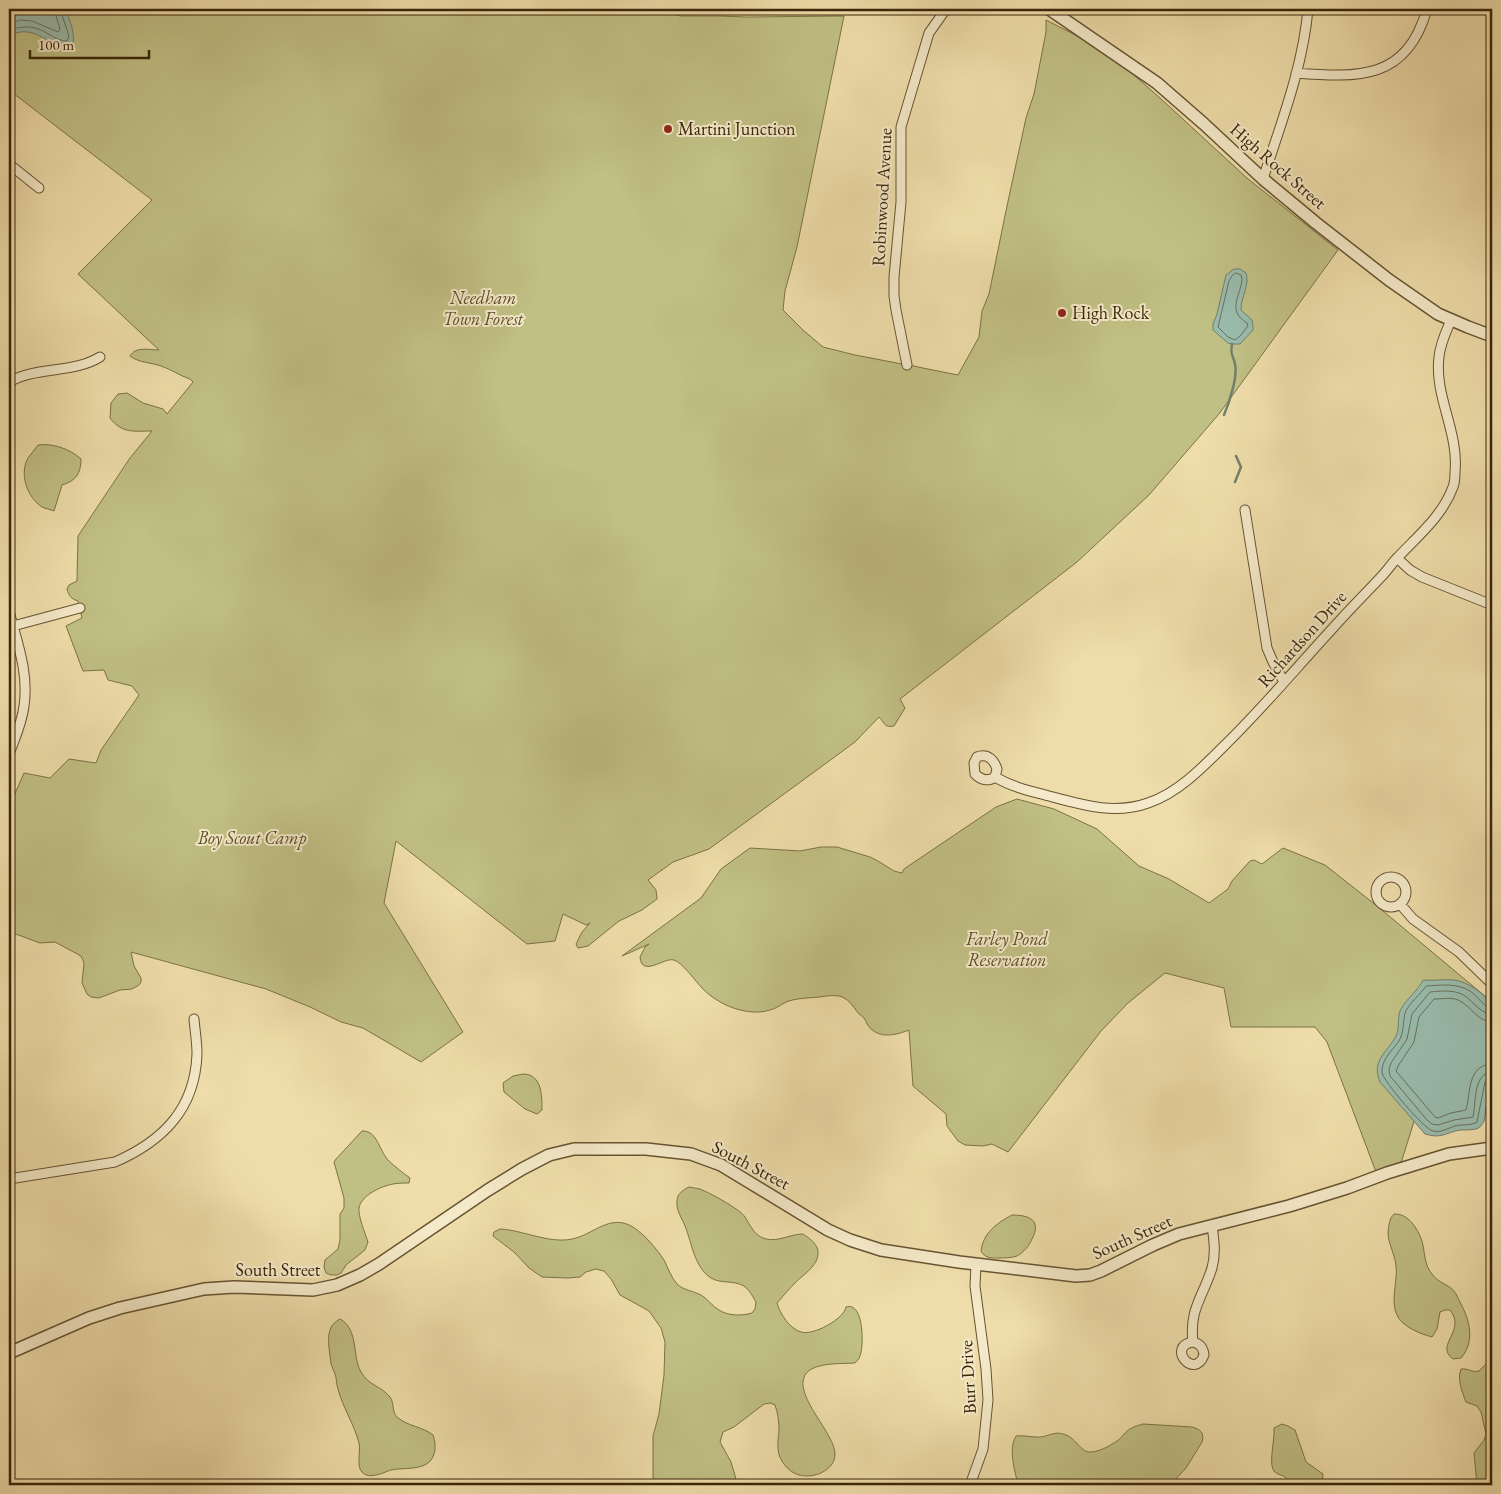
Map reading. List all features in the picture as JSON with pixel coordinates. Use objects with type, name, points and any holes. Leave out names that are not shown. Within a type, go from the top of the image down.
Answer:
[{"type":"street","name":"Robinwood Avenue","points":[[907,364],[896,310],[894,287],[901,202],[901,127],[927,38],[932,27],[946,9]]},
{"type":"street","name":"High Rock Street","points":[[1049,9],[1157,83],[1263,179],[1376,270],[1438,314],[1492,336]]},
{"type":"street","points":[[1263,179],[1296,73],[1304,42],[1308,9]]},
{"type":"street","points":[[1296,73],[1344,75],[1378,69],[1399,57],[1410,47],[1421,27],[1427,9]]},
{"type":"street","points":[[9,164],[39,188]]},
{"type":"street","name":"Richardson Drive","points":[[995,777],[1013,786],[1096,808],[1119,809],[1139,806],[1158,799],[1179,786],[1204,766],[1266,703],[1430,524],[1445,503],[1454,486],[1456,446],[1439,375],[1439,357],[1451,320]]},
{"type":"street","points":[[9,382],[37,372],[83,365],[100,357]]},
{"type":"street","points":[[1245,510],[1267,648],[1284,682]]},
{"type":"street","points":[[1397,558],[1410,570],[1422,577],[1492,605]]},
{"type":"street","points":[[13,626],[80,608]]},
{"type":"street","points":[[9,611],[24,669],[25,696],[21,721],[9,754]]},
{"type":"street","points":[[1400,904],[1413,919],[1459,952],[1492,984]]},
{"type":"street","points":[[9,1179],[115,1162],[130,1156],[148,1145],[164,1132],[179,1114],[188,1098],[193,1083],[197,1054],[194,1019]]},
{"type":"street","name":"South Street","points":[[9,1353],[112,1310],[204,1289],[234,1286],[312,1290],[337,1285],[379,1264],[522,1169],[549,1154],[574,1149],[646,1149],[691,1154],[721,1165],[828,1230],[850,1240],[881,1250],[976,1265],[1070,1276],[1090,1274],[1103,1270],[1179,1234],[1306,1201],[1347,1188],[1387,1172],[1449,1154],[1492,1148]]},
{"type":"street","points":[[1193,1342],[1192,1324],[1194,1312],[1214,1259],[1215,1247],[1212,1226]]},
{"type":"street","name":"Burr Drive","points":[[970,1485],[983,1449],[988,1400],[986,1368],[975,1286],[976,1265]]},
{"type":"green space","name":"Needham Town Forest","points":[[9,9],[662,9],[680,16],[844,16],[797,247],[785,291],[783,310],[823,347],[958,375],[979,337],[982,311],[989,294],[1026,118],[1034,94],[1046,32],[1046,20],[1093,44],[1127,69],[1248,179],[1338,250],[1219,414],[1149,495],[1077,562],[900,699],[905,708],[894,726],[886,726],[879,717],[855,742],[709,849],[673,862],[648,880],[656,890],[657,899],[642,910],[619,921],[588,946],[578,948],[576,944],[582,932],[590,923],[586,925],[563,914],[555,941],[527,944],[396,841],[384,903],[463,1032],[421,1062],[363,1028],[341,1022],[266,989],[131,952],[134,966],[141,978],[139,985],[132,989],[120,990],[99,998],[91,997],[87,994],[82,983],[84,963],[81,956],[55,942],[40,943],[13,933],[9,938],[9,807],[24,773],[50,778],[69,759],[96,763],[101,750],[139,695],[132,686],[108,680],[104,670],[83,671],[66,626],[82,618],[78,601],[71,597],[67,589],[69,585],[77,581],[78,536],[130,458],[152,431],[129,431],[119,427],[110,418],[111,403],[118,394],[127,393],[143,403],[163,409],[167,414],[193,382],[165,367],[130,356],[139,350],[159,350],[78,274],[152,200],[9,90]]},
{"type":"green space","points":[[38,445],[61,447],[81,459],[77,476],[62,485],[54,511],[37,503],[26,485],[25,464]]},
{"type":"green space","name":"Farley Pond Reservation","points":[[1017,799],[1054,809],[1097,829],[1139,866],[1169,879],[1209,903],[1228,889],[1232,881],[1250,861],[1254,860],[1262,864],[1283,848],[1325,865],[1492,1002],[1492,1049],[1417,1112],[1401,1163],[1376,1172],[1327,1042],[1315,1027],[1231,1027],[1224,988],[1165,973],[1128,1003],[1101,1031],[1008,1152],[992,1144],[983,1146],[965,1145],[958,1141],[947,1126],[946,1114],[913,1086],[909,1030],[894,1034],[879,1034],[868,1026],[864,1018],[848,1000],[837,996],[794,1000],[764,1011],[755,1012],[736,1009],[710,995],[685,968],[674,960],[645,966],[640,957],[645,947],[649,944],[622,956],[701,898],[721,869],[750,848],[800,851],[821,847],[837,847],[870,857],[894,871],[902,873],[904,869],[996,807]]},
{"type":"green space","points":[[524,1074],[534,1078],[540,1087],[542,1110],[537,1114],[525,1109],[504,1092],[503,1083],[513,1076]]},
{"type":"green space","points":[[362,1131],[374,1137],[388,1160],[410,1178],[409,1183],[383,1187],[364,1199],[359,1211],[368,1242],[365,1250],[346,1265],[341,1273],[331,1275],[326,1273],[324,1267],[325,1260],[338,1249],[340,1214],[344,1208],[344,1198],[334,1162]]},
{"type":"green space","points":[[689,1187],[705,1191],[737,1210],[762,1238],[771,1240],[803,1234],[815,1244],[818,1249],[818,1257],[814,1265],[777,1303],[780,1312],[793,1328],[806,1333],[820,1329],[840,1317],[846,1307],[852,1307],[859,1317],[862,1343],[860,1356],[857,1361],[855,1363],[828,1364],[814,1368],[805,1375],[803,1384],[809,1404],[834,1446],[835,1455],[831,1465],[816,1475],[805,1476],[792,1472],[780,1458],[777,1411],[775,1405],[770,1403],[764,1404],[734,1427],[723,1432],[720,1442],[731,1462],[736,1485],[653,1485],[653,1436],[659,1414],[664,1375],[665,1342],[661,1328],[649,1311],[620,1295],[604,1271],[596,1269],[586,1272],[580,1277],[542,1277],[493,1236],[494,1232],[500,1229],[554,1240],[563,1240],[580,1237],[609,1224],[625,1223],[637,1230],[650,1242],[664,1260],[679,1286],[701,1295],[723,1312],[735,1315],[752,1313],[756,1302],[746,1288],[740,1284],[711,1278],[697,1261],[677,1205],[679,1194]]},
{"type":"green space","points":[[1394,1214],[1404,1216],[1415,1227],[1422,1241],[1429,1270],[1434,1277],[1451,1288],[1464,1311],[1469,1324],[1470,1338],[1461,1358],[1453,1359],[1448,1354],[1448,1343],[1455,1325],[1450,1310],[1440,1312],[1437,1329],[1432,1337],[1407,1326],[1397,1315],[1394,1304],[1396,1266],[1388,1232],[1390,1220]]},
{"type":"green space","points":[[1012,1215],[1024,1216],[1035,1223],[1035,1233],[1026,1249],[1015,1257],[990,1258],[986,1256],[981,1251],[988,1234],[1001,1221]]},
{"type":"green space","points":[[340,1319],[350,1329],[353,1336],[358,1366],[364,1376],[390,1397],[394,1413],[398,1418],[433,1435],[435,1451],[427,1464],[416,1468],[391,1470],[372,1476],[365,1474],[360,1469],[359,1443],[340,1396],[331,1362],[329,1335],[333,1324]]},
{"type":"green space","points":[[1492,1360],[1492,1485],[1477,1485],[1474,1453],[1484,1440],[1486,1434],[1481,1412],[1477,1406],[1466,1402],[1460,1386],[1460,1373],[1461,1369],[1479,1371]]},
{"type":"green space","points":[[1143,1424],[1192,1427],[1199,1430],[1202,1434],[1202,1442],[1186,1468],[1170,1485],[1018,1485],[1012,1454],[1016,1436],[1041,1437],[1060,1433],[1065,1434],[1085,1451],[1092,1452],[1111,1445],[1130,1429]]},
{"type":"green space","points":[[1282,1424],[1295,1430],[1306,1462],[1323,1474],[1322,1485],[1290,1485],[1286,1478],[1274,1471],[1272,1461],[1274,1428]]},
{"type":"water","points":[[9,9],[64,9],[72,26],[73,44],[61,46],[28,32],[9,35]]},
{"type":"water","points":[[1234,269],[1240,269],[1246,273],[1247,282],[1241,310],[1252,320],[1253,326],[1253,330],[1240,344],[1228,343],[1213,330],[1226,275]]},
{"type":"water","points":[[1423,980],[1454,980],[1464,983],[1480,992],[1491,1005],[1493,1028],[1492,1077],[1484,1121],[1477,1129],[1460,1130],[1439,1136],[1425,1134],[1380,1082],[1377,1068],[1381,1057],[1396,1036],[1403,1005]]},
{"type":"waterway","points":[[1224,415],[1234,383],[1236,369],[1232,344]]},
{"type":"waterway","points":[[1235,482],[1241,467],[1236,456]]},
{"type":"place","name":"Martini Junction","points":[[668,129]]},
{"type":"place","name":"High Rock","points":[[1062,313]]},
{"type":"park label","name":"Boy Scout Camp","points":[[252,838]]}]
